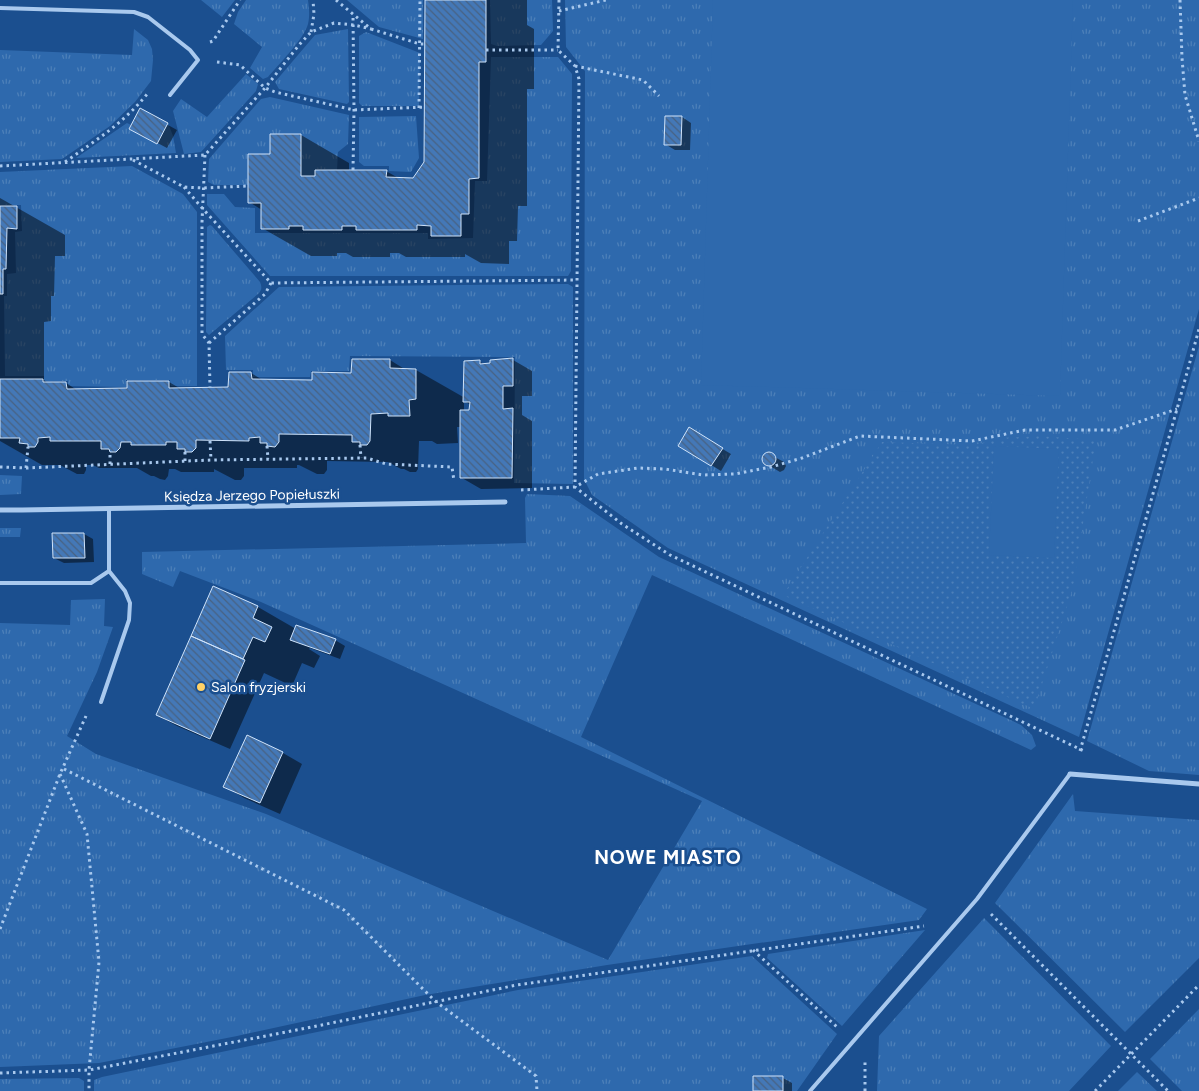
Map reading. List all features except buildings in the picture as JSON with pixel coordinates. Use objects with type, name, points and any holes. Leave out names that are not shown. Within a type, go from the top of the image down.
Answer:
[{"type":"street","name":"Księdza Jerzego Popiełuszki","points":[[0,510],[505,502]]},
{"type":"street","points":[[1070,774],[1199,784]]},
{"type":"lane","points":[[0,8],[134,12],[148,17],[190,50],[198,60],[170,95]]},
{"type":"lane","points":[[101,702],[129,620],[130,603],[125,590],[109,571],[109,509]]},
{"type":"lane","points":[[0,583],[91,583],[109,571]]},
{"type":"lane","points":[[810,1091],[977,899],[1070,774]]},
{"type":"path","points":[[190,50],[212,40],[240,0]]},
{"type":"path","points":[[311,32],[314,14],[312,0]]},
{"type":"path","points":[[336,0],[371,29]]},
{"type":"path","points":[[419,108],[420,0]]},
{"type":"path","points":[[558,50],[559,0]]},
{"type":"path","points":[[559,11],[606,0]]},
{"type":"path","points":[[1180,0],[1185,95],[1199,141]]},
{"type":"path","points":[[353,15],[353,170]]},
{"type":"path","points":[[210,388],[209,343],[202,334],[202,209],[205,155],[265,88],[311,32],[334,23],[354,25],[425,44]]},
{"type":"path","points":[[486,50],[558,50],[574,66],[579,79],[575,486]]},
{"type":"path","points":[[198,60],[240,65],[265,88],[275,92],[354,110],[424,108]]},
{"type":"path","points":[[574,66],[643,80],[659,96]]},
{"type":"path","points":[[64,162],[114,128],[138,105],[154,86],[170,95]]},
{"type":"path","points":[[0,166],[205,155]]},
{"type":"path","points":[[130,159],[184,187],[271,283],[577,280]]},
{"type":"path","points":[[184,187],[248,186]]},
{"type":"path","points":[[1138,222],[1199,198]]},
{"type":"path","points":[[209,343],[265,294],[271,283]]},
{"type":"path","points":[[1070,774],[1081,750],[1199,329]]},
{"type":"path","points":[[505,502],[522,489],[575,486],[598,474],[638,468],[665,469],[702,475],[735,474],[771,467],[802,458],[860,436],[972,440],[1025,430],[1116,430],[1177,410]]},
{"type":"path","points":[[210,441],[211,460]]},
{"type":"path","points":[[360,445],[361,458]]},
{"type":"path","points":[[26,468],[28,446]]},
{"type":"path","points":[[267,446],[268,459]]},
{"type":"path","points":[[110,452],[110,464]]},
{"type":"path","points":[[185,452],[185,462]]},
{"type":"path","points":[[0,467],[26,468],[211,460],[367,458],[386,464],[452,467],[458,503]]},
{"type":"path","points":[[575,486],[622,524],[670,555],[1089,754]]},
{"type":"path","points":[[0,929],[60,774],[84,718],[101,702]]},
{"type":"path","points":[[64,770],[344,910],[435,1001],[536,1076],[537,1091]]},
{"type":"path","points":[[60,774],[87,834],[88,844],[99,962],[89,1070],[90,1091]]},
{"type":"path","points":[[977,899],[1168,1091]]},
{"type":"path","points":[[0,1073],[89,1070],[517,985],[957,921]]},
{"type":"path","points":[[752,950],[853,1042]]},
{"type":"path","points":[[1096,1091],[1199,984]]},
{"type":"green space","points":[[201,0],[235,0],[222,17]]},
{"type":"green space","points":[[246,0],[308,0],[309,18],[306,30],[284,59],[268,77],[263,79],[250,68],[262,47],[234,24],[238,12]]},
{"type":"green space","points":[[347,0],[423,0],[423,39],[379,27]]},
{"type":"green space","points":[[490,0],[552,0],[553,31],[541,45],[497,46],[491,44]]},
{"type":"green space","points":[[565,0],[1199,0],[1199,309],[1079,737],[668,548],[592,495],[584,479],[585,71],[566,47]]},
{"type":"green space","points":[[713,0],[1073,0],[1060,396],[701,385]]},
{"type":"green space","points":[[134,29],[148,40],[152,49],[153,60],[151,81],[135,102],[110,126],[62,159],[0,162],[0,50],[132,55]]},
{"type":"green space","points":[[348,29],[349,102],[347,104],[279,89],[275,82],[315,35]]},
{"type":"green space","points":[[366,32],[420,53],[419,106],[362,106],[359,103],[359,36]]},
{"type":"green space","points":[[491,57],[558,57],[572,74],[571,271],[568,276],[270,276],[207,205],[207,194],[224,194],[235,207],[255,208],[255,233],[428,233],[428,239],[473,238],[475,181],[487,181]]},
{"type":"green space","points":[[246,74],[258,84],[256,91],[201,152],[184,154],[173,111],[181,99],[207,117]]},
{"type":"green space","points":[[270,97],[349,115],[348,144],[338,152],[337,170],[316,169],[315,176],[301,176],[301,134],[270,134],[270,154],[248,154],[248,185],[214,185],[208,182],[209,159],[261,99]]},
{"type":"green space","points":[[416,116],[419,158],[411,172],[389,171],[389,166],[364,166],[359,162],[359,117]]},
{"type":"green space","points":[[127,123],[131,125],[129,129],[157,144],[168,123],[176,153],[76,158]]},
{"type":"green space","points":[[132,166],[183,194],[197,212],[197,386],[171,386],[170,380],[126,380],[126,387],[68,386],[68,381],[44,381],[44,376],[5,376],[4,296],[7,296],[7,274],[16,273],[15,232],[22,231],[21,205],[0,205],[0,172]]},
{"type":"green space","points":[[210,225],[260,282],[261,287],[258,294],[209,335],[206,332],[207,227]]},
{"type":"green space","points":[[568,284],[573,287],[573,484],[514,483],[515,357],[350,356],[349,371],[311,371],[310,377],[253,377],[253,370],[226,370],[225,336],[279,287]]},
{"type":"green space","points":[[1199,346],[1199,775],[1149,771],[1087,741]]},
{"type":"green space","points":[[1039,436],[1096,440],[1073,588],[1034,709],[783,595],[882,442],[974,445],[1001,438]]},
{"type":"green space","points":[[994,446],[1059,449],[1054,558],[989,555]]},
{"type":"green space","points":[[0,475],[22,476],[21,494],[0,495]]},
{"type":"green space","points":[[527,494],[570,496],[659,557],[1021,725],[1032,735],[1036,746],[1031,750],[652,575],[581,737],[927,909],[919,920],[607,965],[425,995],[237,1036],[99,1063],[0,1067],[0,623],[70,625],[71,600],[105,599],[104,626],[113,627],[97,672],[67,736],[96,754],[266,814],[608,960],[702,801],[261,602],[180,571],[173,587],[142,574],[142,552],[526,543],[525,498]]},
{"type":"green space","points":[[0,528],[21,528],[20,537],[0,537]]},
{"type":"green space","points":[[1073,794],[1075,811],[1199,820],[1199,958],[1125,1032],[995,903]]},
{"type":"green space","points":[[984,918],[1111,1046],[1069,1091],[877,1091],[879,1036]]},
{"type":"green space","points":[[925,930],[842,1026],[767,958],[768,954]]},
{"type":"green space","points":[[752,956],[837,1034],[797,1091],[94,1091],[94,1080],[102,1077],[518,990]]},
{"type":"green space","points":[[1199,1009],[1199,1091],[1182,1091],[1150,1059]]},
{"type":"green space","points":[[1137,1072],[1157,1091],[1118,1091]]},
{"type":"green space","points":[[79,1078],[84,1081],[84,1091],[0,1091],[0,1079]]},
{"type":"place","name":"Salon fryzjerski","points":[[201,687]]},
{"type":"district","name":"NOWE MIASTO","points":[[668,857]]}]
